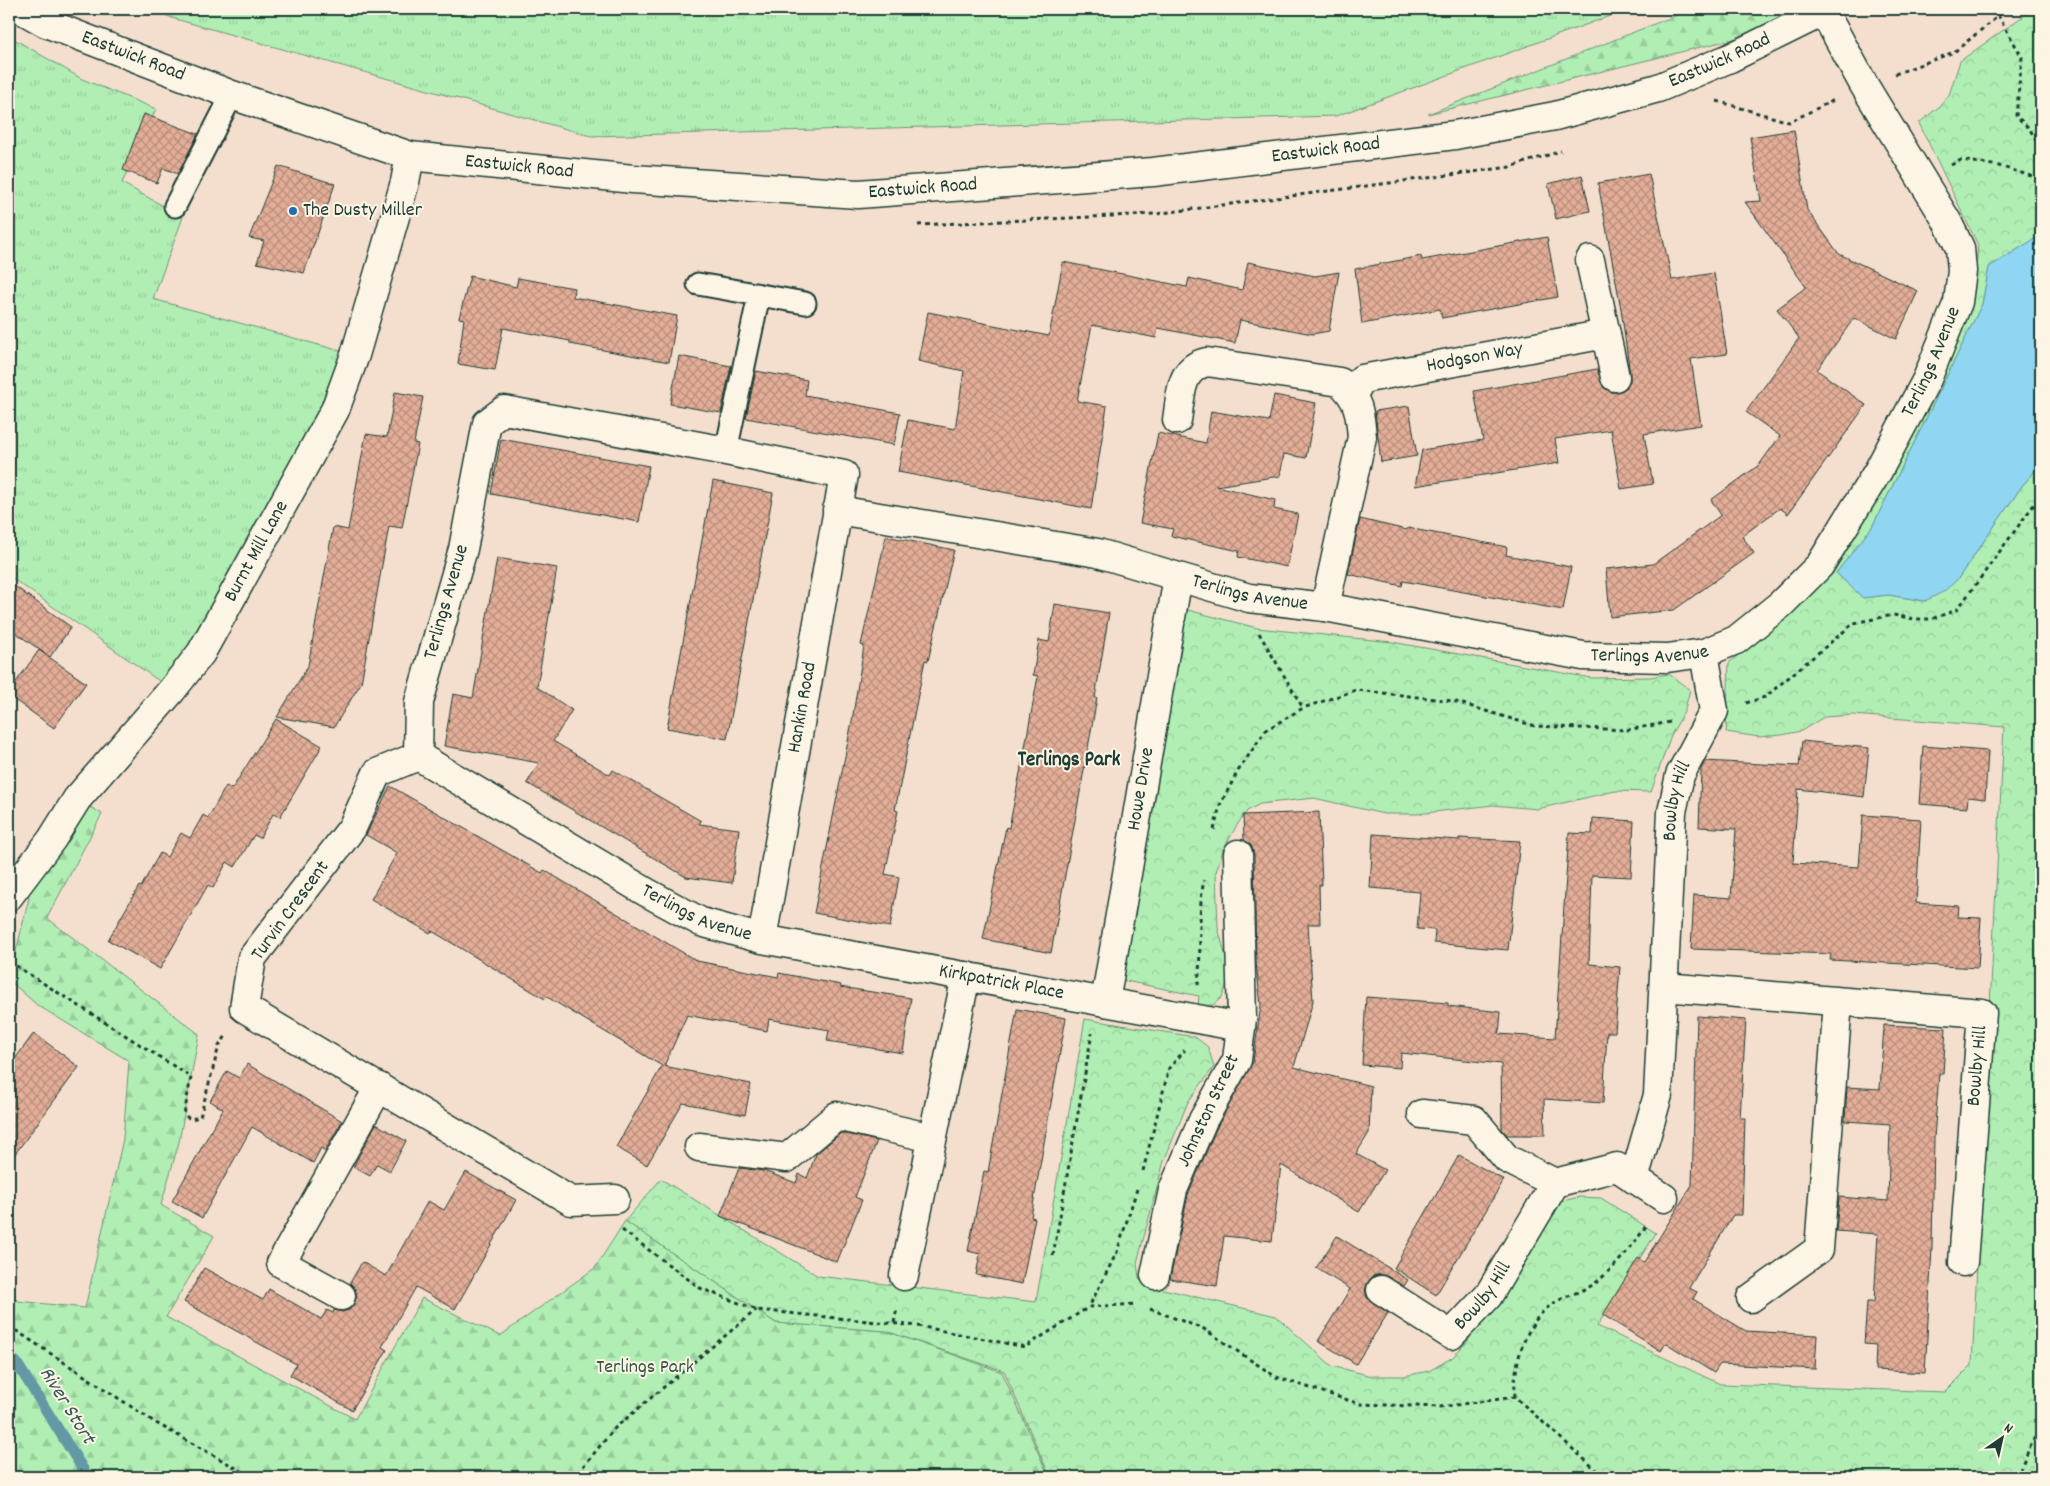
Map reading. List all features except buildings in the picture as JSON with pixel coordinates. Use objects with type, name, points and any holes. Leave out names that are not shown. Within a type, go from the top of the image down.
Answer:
[{"type":"street","name":"Eastwick Road","points":[[21,9],[46,22],[232,95],[410,156],[633,179],[858,194],[1153,172],[1455,135],[1555,116],[1658,88],[1730,58],[1827,11]]},
{"type":"street","name":"Terlings Avenue","points":[[837,510],[1098,553],[1249,598],[1325,607],[1583,656],[1667,658],[1704,653],[1736,640],[1781,604],[1820,565],[1878,471],[1927,379],[1958,302],[1962,271],[1960,248],[1947,221],[1920,178],[1827,11]]},
{"type":"street","name":"Burnt Mill Lane","points":[[9,896],[52,839],[77,799],[201,653],[335,410],[355,355],[405,182],[410,156]]},
{"type":"street","points":[[1590,260],[1615,378]]},
{"type":"street","name":"Hodgson Way","points":[[1353,394],[1362,379],[1606,334]]},
{"type":"street","points":[[1177,420],[1184,381],[1196,365],[1208,362],[1340,382],[1353,394],[1360,419],[1362,437],[1325,607]]},
{"type":"street","name":"Terlings Avenue","points":[[762,939],[701,922],[669,905],[418,756],[419,702],[463,549],[487,423],[504,410],[844,475]]},
{"type":"street","name":"Hankin Road","points":[[762,939],[844,475]]},
{"type":"street","name":"Howe Drive","points":[[1101,1001],[1178,577]]},
{"type":"street","points":[[1704,653],[1714,711]]},
{"type":"street","name":"Bowlby Hill","points":[[1634,1178],[1658,1095],[1672,812],[1680,775],[1714,711]]},
{"type":"street","name":"Turvin Crescent","points":[[244,1008],[252,958],[352,828],[377,773],[418,756]]},
{"type":"street","name":"Johnston Street","points":[[1155,1275],[1173,1190],[1203,1120],[1237,1060],[1241,1027],[1238,854]]},
{"type":"street","name":"Kirkpatrick Place","points":[[762,939],[1241,1027]]},
{"type":"street","points":[[904,1276],[966,976]]},
{"type":"street","name":"Bowlby Hill","points":[[1664,988],[1982,1014],[1962,1262]]},
{"type":"street","points":[[1751,1298],[1819,1249],[1838,1002]]},
{"type":"street","points":[[244,1008],[571,1201],[615,1199]]},
{"type":"street","points":[[340,1296],[281,1263],[379,1087]]},
{"type":"street","points":[[1422,1114],[1474,1120],[1507,1159],[1555,1183],[1617,1166],[1664,1198]]},
{"type":"street","points":[[699,1147],[787,1158],[837,1116],[932,1138]]},
{"type":"street","name":"Bowlby Hill","points":[[1381,1290],[1451,1335],[1488,1296],[1555,1183]]},
{"type":"lane","points":[[175,206],[232,95]]},
{"type":"lane","points":[[698,284],[805,303]]},
{"type":"lane","points":[[726,451],[759,295]]},
{"type":"path","points":[[1998,15],[2022,58],[2016,116],[2029,128],[2041,148]]},
{"type":"path","points":[[1920,178],[1961,160],[1999,166],[2041,179]]},
{"type":"path","points":[[1214,832],[1220,805],[1238,770],[1266,730],[1303,708],[1356,690],[1453,701],[1535,726],[1627,730],[1695,718],[1764,697],[1854,623],[1892,615],[1914,619],[1932,619],[1957,610],[2041,495]]},
{"type":"path","points":[[1249,598],[1248,616],[1303,708]]},
{"type":"path","points":[[1141,1178],[1169,1068],[1190,1044],[1200,965],[1199,904],[1204,877]]},
{"type":"path","points":[[9,966],[13,964],[191,1076],[184,1115],[190,1119],[200,1117],[220,1046],[244,1008]]},
{"type":"path","points":[[1053,1256],[1101,1001]]},
{"type":"path","points":[[1089,1307],[1117,1252],[1138,1187]]},
{"type":"path","points":[[1604,1477],[1515,1397],[1513,1377],[1528,1331],[1550,1305],[1597,1282],[1629,1251],[1664,1198]]},
{"type":"path","points":[[615,1199],[614,1224],[700,1288],[757,1310],[918,1326],[1025,1347],[1089,1307],[1134,1303],[1204,1328],[1276,1377],[1360,1404],[1440,1407],[1515,1397]]},
{"type":"path","points":[[571,1477],[576,1475],[615,1428],[757,1310]]},
{"type":"path","points":[[9,1326],[156,1423],[252,1477]]},
{"type":"path","points":[[2016,1477],[2041,1424]]},
{"type":"green space","points":[[153,9],[1629,9],[1336,116],[591,136],[172,18]]},
{"type":"green space","points":[[1692,9],[1799,9],[1766,31],[1428,114]]},
{"type":"green space","points":[[2033,9],[2041,9],[2041,235],[1989,267],[1982,304],[1872,527],[1836,573],[1863,598],[1888,595],[1925,601],[1957,580],[2022,486],[2041,464],[2041,1477],[1050,1477],[1004,1371],[886,1331],[776,1323],[625,1221],[661,1179],[818,1276],[1036,1302],[1085,1019],[1195,1037],[1208,1047],[1214,1067],[1188,1102],[1164,1161],[1137,1263],[1139,1278],[1159,1288],[1276,1316],[1332,1366],[1372,1376],[1404,1376],[1429,1371],[1453,1357],[1469,1339],[1558,1202],[1579,1197],[1601,1198],[1656,1233],[1597,1326],[1720,1384],[1945,1392],[1972,1365],[2004,727],[1853,715],[1824,717],[1801,731],[1782,735],[1759,737],[1726,732],[1729,663],[1778,619],[1914,422],[1973,298],[1978,245],[1919,123],[1940,106],[1949,95],[1960,61]]},
{"type":"green space","points":[[9,36],[82,79],[156,109],[122,183],[183,217],[153,299],[355,355],[172,690],[9,576]]},
{"type":"green space","points":[[1184,609],[1257,628],[1392,642],[1591,678],[1650,677],[1669,674],[1690,690],[1684,712],[1671,735],[1651,792],[1615,791],[1537,809],[1493,805],[1417,814],[1384,814],[1314,798],[1260,804],[1247,811],[1223,850],[1216,872],[1218,928],[1227,961],[1227,983],[1222,997],[1213,1005],[1198,1006],[1199,996],[1116,979]]},
{"type":"green space","name":"Terlings Park","points":[[77,799],[102,814],[47,918],[199,1034],[179,1142],[161,1205],[214,1236],[166,1317],[355,1419],[422,1298],[500,1336],[595,1268],[625,1221],[776,1323],[886,1331],[1002,1372],[1049,1477],[9,1477],[9,1292],[18,1301],[85,1308],[123,1139],[129,1061],[37,1005],[9,980],[29,898],[9,881]]},
{"type":"water","points":[[2041,235],[2041,464],[2022,486],[1957,580],[1943,592],[1925,601],[1888,595],[1863,598],[1836,573],[1872,527],[1922,427],[1982,304],[1989,267]]},
{"type":"waterway","name":"River Stort","points":[[9,1358],[16,1362],[88,1477]]},
{"type":"place","name":"The Dusty Miller","points":[[293,211]]},
{"type":"district","name":"Terlings Park","points":[[1069,761]]}]
